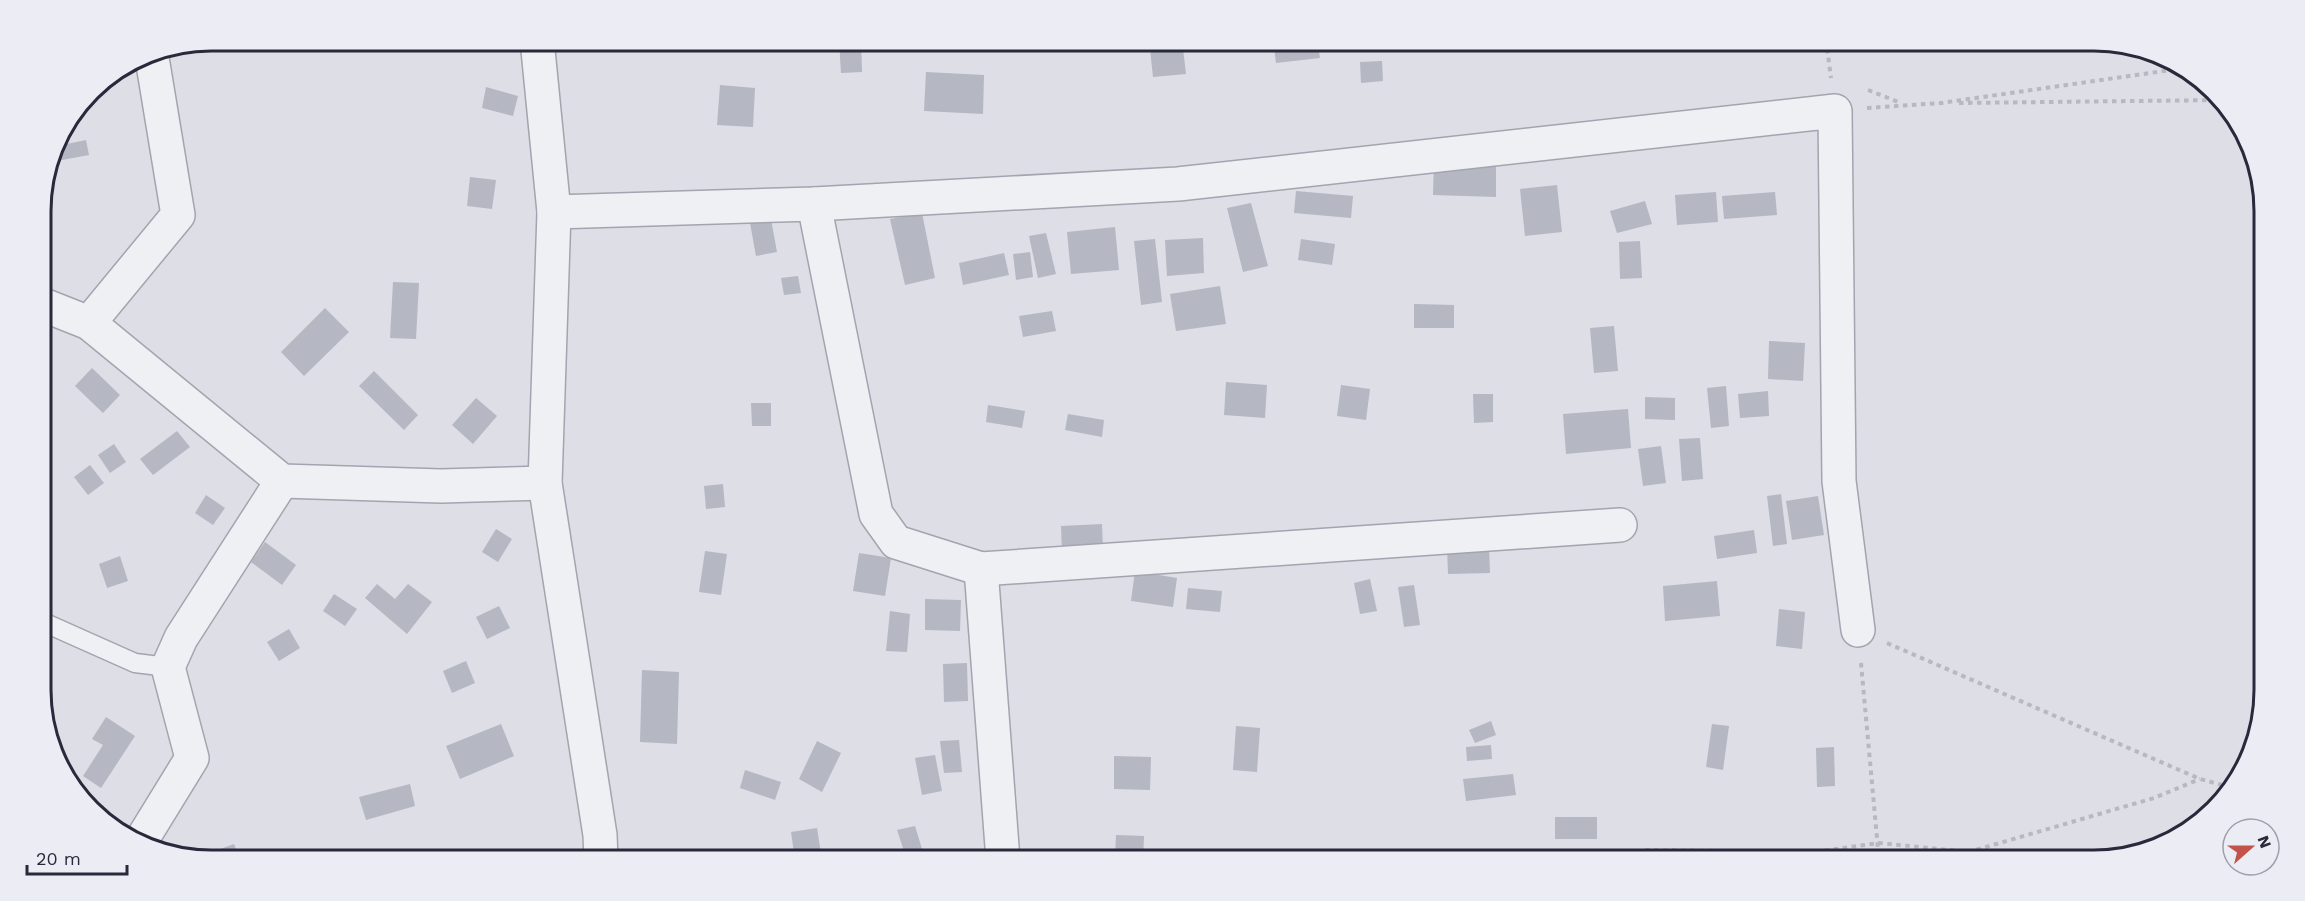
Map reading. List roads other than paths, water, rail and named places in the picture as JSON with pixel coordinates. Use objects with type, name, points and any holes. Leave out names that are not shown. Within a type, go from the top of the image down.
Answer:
[{"type":"street","points":[[538,51],[554,212],[544,483],[601,850]]},
{"type":"street","points":[[89,322],[178,215],[154,62]]},
{"type":"street","points":[[554,212],[814,204],[1178,184],[1835,111],[1839,481],[1858,630]]},
{"type":"street","points":[[814,204],[876,514],[896,542],[981,569],[1620,525]]},
{"type":"street","points":[[51,308],[89,322],[282,481],[441,486],[544,483]]},
{"type":"street","points":[[144,836],[192,758],[168,667],[181,638],[282,481]]},
{"type":"street","points":[[981,569],[1002,850]]},
{"type":"lane","points":[[51,626],[135,663],[168,667]]}]
